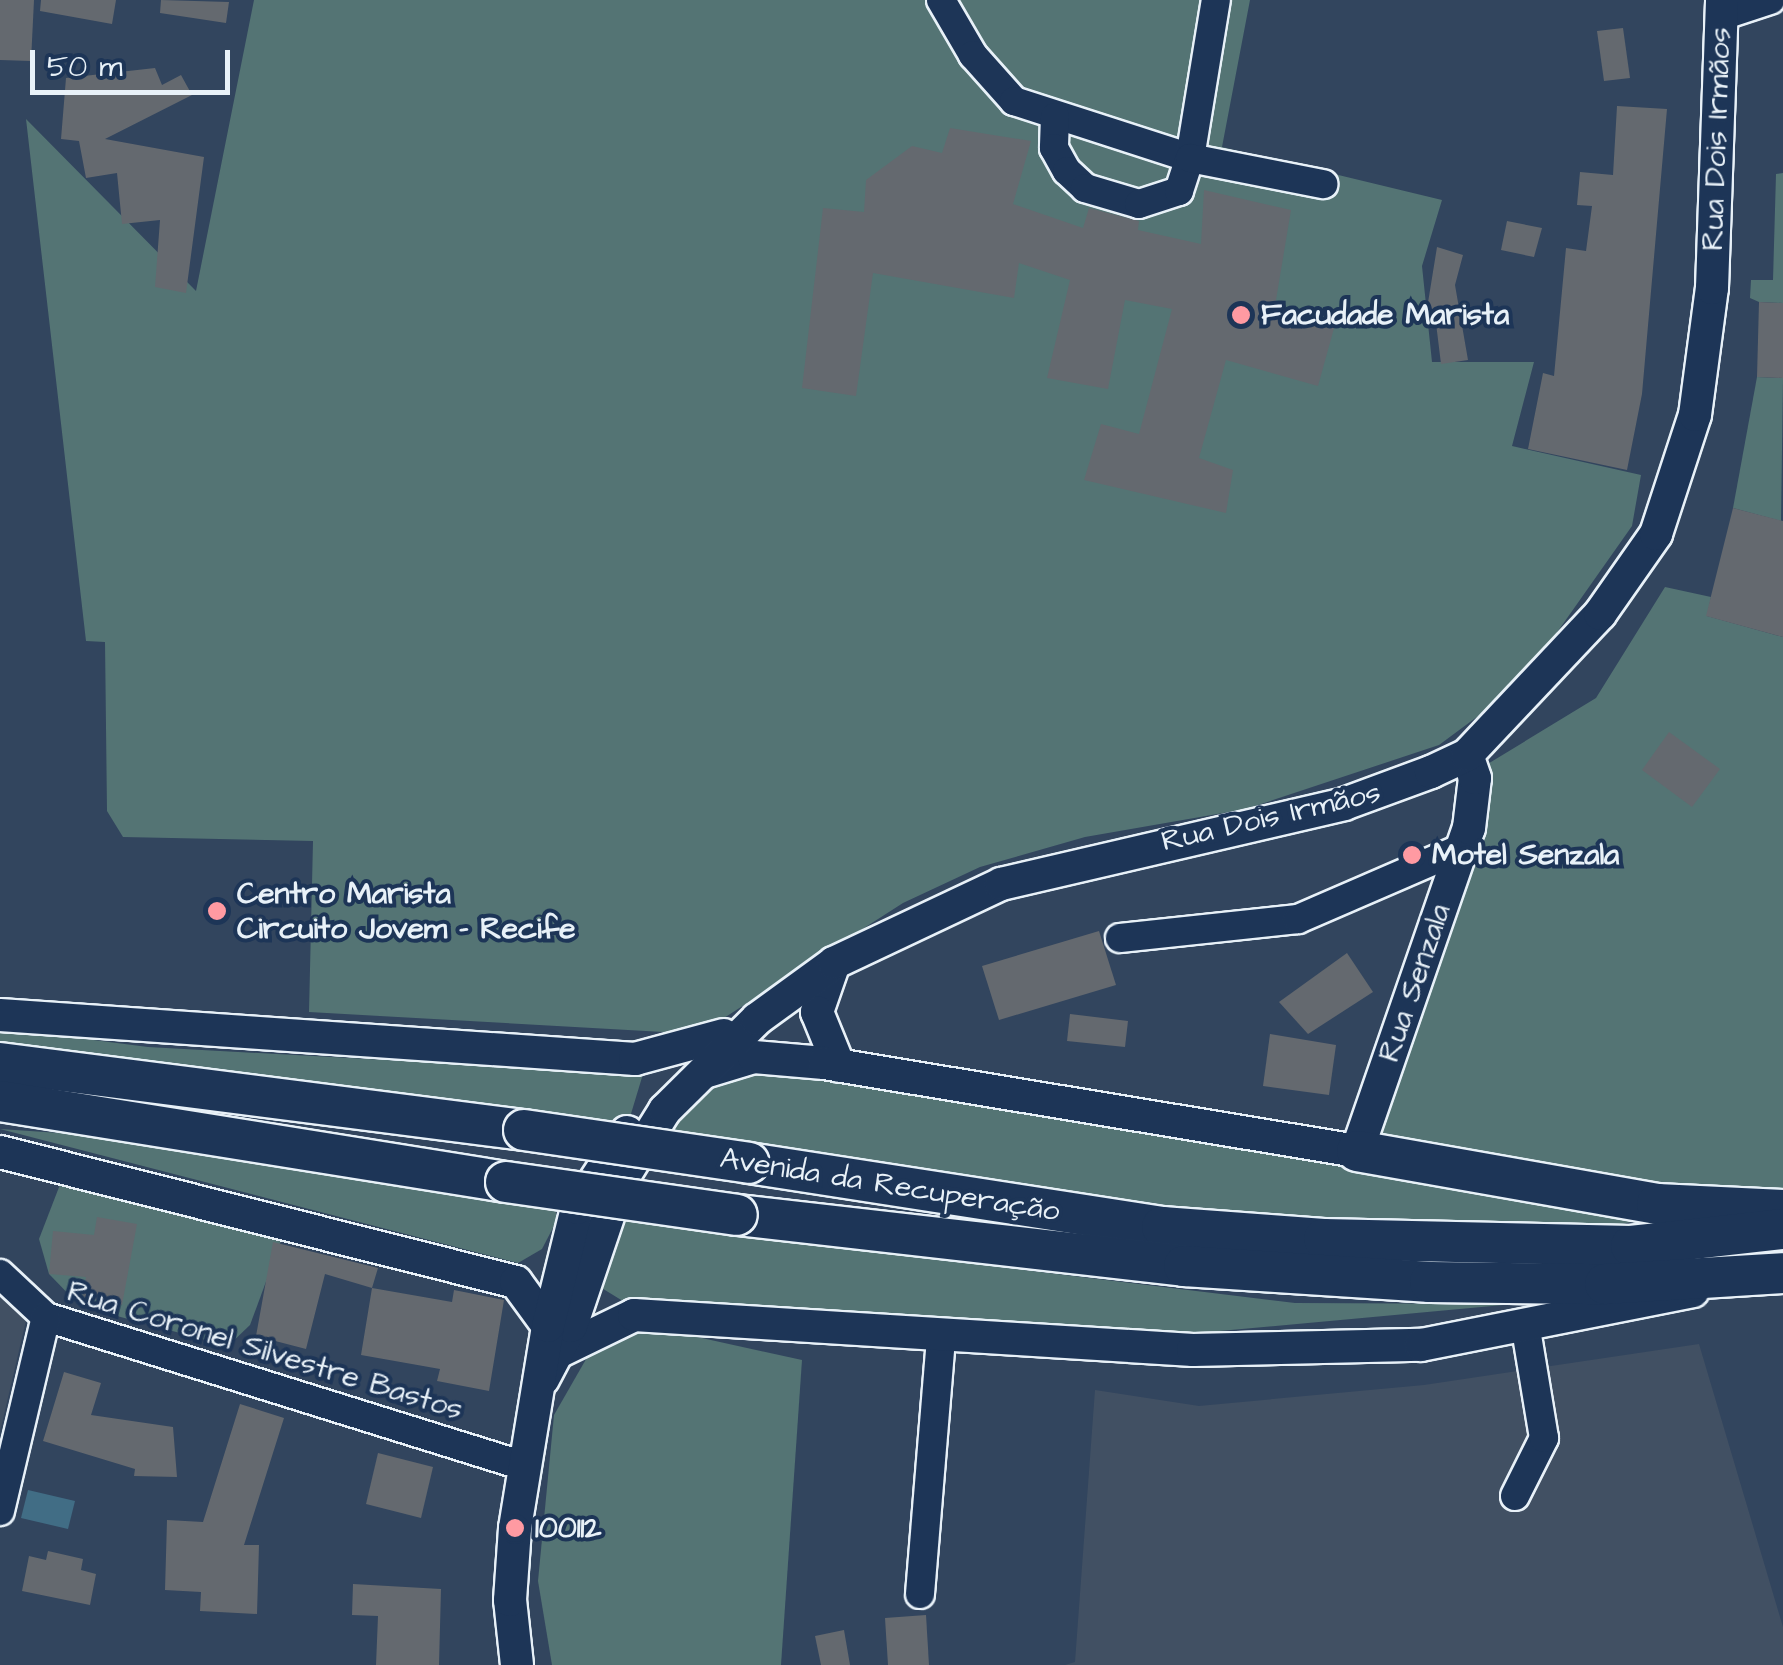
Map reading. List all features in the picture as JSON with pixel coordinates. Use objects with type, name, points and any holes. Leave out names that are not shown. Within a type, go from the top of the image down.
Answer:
[{"type":"highway","name":"Avenida da Recuperação","points":[[0,1063],[524,1130],[1162,1227],[1324,1239],[1631,1246],[1783,1228]]},
{"type":"highway","name":"Avenida da Recuperação","points":[[7,1103],[737,1215],[1184,1266],[1430,1282],[1740,1280],[1783,1274]]},
{"type":"highway","points":[[1357,1151],[1657,1204],[1783,1210]]},
{"type":"main road","name":"Rua Dois Irmãos","points":[[574,1267],[624,1174],[693,1079],[757,1019],[834,963],[1001,884],[1344,804],[1467,755],[1600,614],[1656,534],[1678,482],[1712,288],[1722,8]]},
{"type":"main road","name":"Rua Senzala","points":[[1357,1151],[1475,802],[1467,755]]},
{"type":"main road","points":[[834,963],[817,1012],[839,1066]]},
{"type":"main road","points":[[0,1015],[635,1059],[661,1076],[652,1101]]},
{"type":"main road","name":"Rua Dois Irmãos","points":[[635,1059],[724,1036],[757,1019]]},
{"type":"main road","name":"Rua Dois Irmãos","points":[[517,1665],[510,1600],[524,1466],[574,1267],[577,1208],[652,1101],[724,1036]]},
{"type":"main road","points":[[693,1079],[754,1057],[839,1066],[1357,1151]]},
{"type":"main road","points":[[0,1152],[512,1281],[530,1293],[555,1338],[634,1315]]},
{"type":"main road","points":[[512,1281],[574,1267]]},
{"type":"main road","name":"Avenida da Recuperação","points":[[574,1267],[603,1306],[634,1315],[941,1338],[1316,1348],[1526,1329],[1740,1280]]},
{"type":"street","points":[[941,0],[992,80],[1014,101],[1190,158],[1323,184]]},
{"type":"street","points":[[1055,117],[1054,148],[1085,188],[1139,204],[1168,201],[1190,158],[1216,0]]},
{"type":"street","points":[[1722,8],[1770,0]]},
{"type":"street","points":[[1120,938],[1298,919],[1462,848]]},
{"type":"street","name":"Rua Coronel Silvestre Bastos","points":[[0,1274],[46,1317],[524,1466]]},
{"type":"street","points":[[0,1511],[46,1317]]},
{"type":"street","points":[[1516,1496],[1544,1438],[1526,1329]]},
{"type":"street","points":[[920,1594],[941,1338]]},
{"type":"shaded area","points":[[0,1293],[28,1312],[0,1432]]},
{"type":"shaded area","points":[[1699,1344],[1783,1627],[1783,1665],[1065,1665],[1075,1662],[1095,1390],[1199,1406],[1424,1385]]},
{"type":"shaded area","points":[[28,1490],[75,1501],[68,1529],[21,1518]]},
{"type":"green space","points":[[254,0],[1250,0],[1222,147],[1442,200],[1422,266],[1432,362],[1534,362],[1512,446],[1641,475],[1632,526],[1520,685],[1439,745],[1246,809],[1085,837],[980,867],[903,903],[699,1034],[309,1012],[313,841],[123,837],[107,811],[105,642],[86,641],[26,119],[196,291]]},
{"type":"green space","points":[[1783,173],[1783,303],[1759,302],[1750,298],[1751,280],[1773,280],[1776,174]]},
{"type":"green space","points":[[1757,377],[1783,378],[1781,521],[1733,508]]},
{"type":"green space","points":[[1665,587],[1711,597],[1707,616],[1783,637],[1783,1199],[1675,1190],[1373,1140],[1486,765],[1596,698]]},
{"type":"green space","points":[[0,1028],[148,1047],[643,1074],[627,1127],[0,1045]]},
{"type":"green space","points":[[802,1072],[1321,1154],[1641,1220],[1599,1229],[1167,1213],[660,1132],[703,1075]]},
{"type":"green space","points":[[0,1129],[90,1135],[555,1207],[557,1220],[542,1249],[518,1263]]},
{"type":"green space","points":[[61,1182],[281,1241],[250,1325],[228,1346],[80,1306],[49,1274],[39,1239]]},
{"type":"green space","points":[[614,1220],[1295,1303],[1514,1304],[1187,1334],[631,1306],[600,1287]]},
{"type":"green space","points":[[643,1325],[802,1360],[781,1665],[552,1665],[538,1581],[554,1415],[589,1354]]},
{"type":"building","points":[[0,0],[34,0],[31,61],[0,60]]},
{"type":"building","points":[[41,0],[116,0],[112,24],[40,11]]},
{"type":"building","points":[[161,0],[229,2],[226,23],[160,13]]},
{"type":"building","points":[[1623,28],[1630,78],[1604,81],[1597,31]]},
{"type":"building","points":[[155,68],[162,85],[181,75],[192,95],[105,139],[204,157],[186,293],[155,287],[160,220],[122,224],[117,173],[86,178],[79,141],[61,139],[66,78]]},
{"type":"building","points":[[1617,106],[1667,109],[1642,394],[1627,470],[1528,449],[1543,373],[1554,376],[1566,248],[1586,251],[1592,206],[1577,205],[1580,172],[1613,175]]},
{"type":"building","name":"Facudade Marista","points":[[950,128],[1031,141],[1013,204],[1083,228],[1089,208],[1139,221],[1138,230],[1201,244],[1204,190],[1291,210],[1275,306],[1336,321],[1318,386],[1226,360],[1199,458],[1233,470],[1226,513],[1084,480],[1101,424],[1139,434],[1172,309],[1125,300],[1108,389],[1047,378],[1070,280],[1019,263],[1014,298],[873,273],[856,396],[802,388],[823,208],[864,212],[866,180],[912,146],[942,153]]},
{"type":"building","points":[[1507,221],[1542,228],[1534,257],[1501,250]]},
{"type":"building","points":[[1437,247],[1463,255],[1455,285],[1468,360],[1441,364],[1435,315],[1426,315]]},
{"type":"building","points":[[1759,302],[1783,303],[1783,378],[1757,377]]},
{"type":"building","points":[[1733,508],[1783,521],[1783,637],[1706,616]]},
{"type":"building","points":[[1669,732],[1720,769],[1692,807],[1642,770]]},
{"type":"building","points":[[1099,931],[1116,985],[999,1020],[982,966]]},
{"type":"building","points":[[1347,953],[1373,992],[1308,1034],[1279,1002]]},
{"type":"building","points":[[1070,1014],[1128,1021],[1125,1047],[1067,1041]]},
{"type":"building","points":[[1270,1034],[1336,1045],[1329,1095],[1263,1086]]},
{"type":"building","points":[[97,1217],[137,1224],[122,1305],[82,1297],[86,1277],[49,1274],[53,1231],[94,1235]]},
{"type":"building","points":[[273,1242],[378,1268],[372,1288],[325,1274],[306,1349],[256,1336]]},
{"type":"building","points":[[372,1288],[452,1302],[454,1290],[504,1300],[489,1391],[437,1381],[440,1369],[361,1355]]},
{"type":"building","points":[[64,1372],[101,1383],[91,1415],[173,1427],[177,1477],[134,1476],[135,1469],[43,1441]]},
{"type":"building","points":[[240,1404],[284,1418],[244,1545],[259,1545],[257,1614],[200,1611],[201,1592],[165,1590],[167,1520],[203,1522]]},
{"type":"building","points":[[378,1453],[433,1467],[421,1518],[366,1504]]},
{"type":"building","points":[[48,1551],[83,1559],[81,1570],[96,1574],[90,1605],[22,1591],[29,1556],[46,1560]]},
{"type":"building","points":[[353,1584],[441,1589],[439,1665],[376,1665],[378,1616],[352,1615]]},
{"type":"building","points":[[926,1615],[929,1665],[888,1665],[885,1618]]},
{"type":"building","points":[[844,1630],[850,1665],[821,1665],[815,1636]]},
{"type":"place","name":"Facudade Marista","points":[[1241,315]]},
{"type":"place","name":"Motel Senzala","points":[[1412,855]]},
{"type":"place","name":"Centro Marista Circuito Jovem - Recife","points":[[217,911]]},
{"type":"place","name":"100112","points":[[515,1528]]}]
